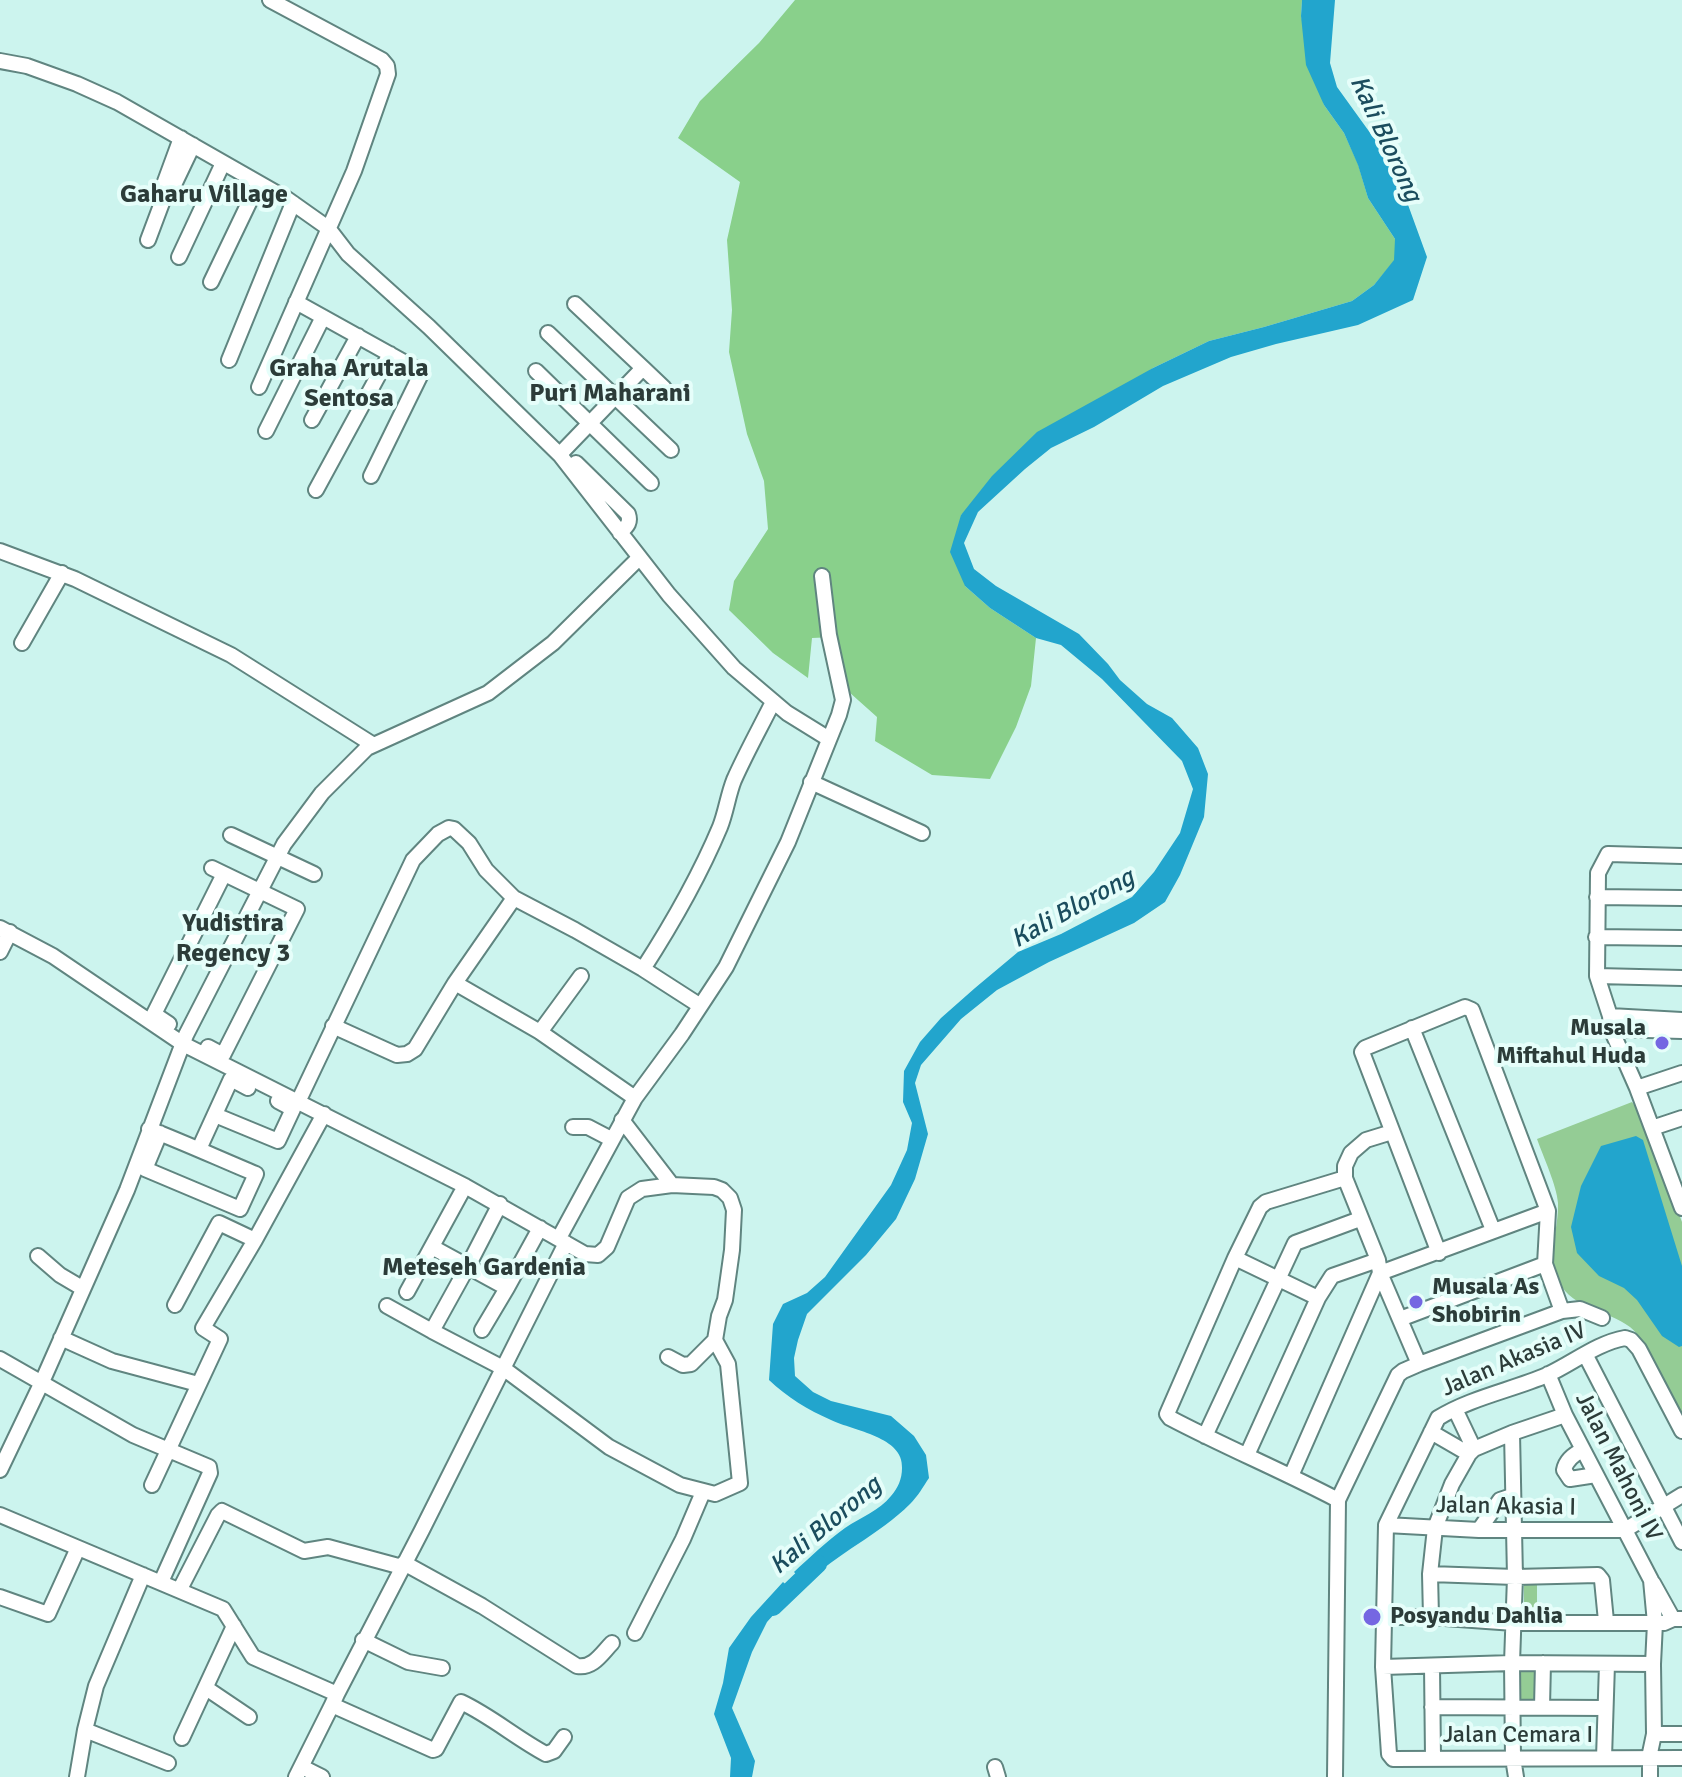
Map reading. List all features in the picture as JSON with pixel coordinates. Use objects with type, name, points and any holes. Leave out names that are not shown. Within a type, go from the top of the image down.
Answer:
[{"type":"street","points":[[259,387],[354,171],[388,74],[382,60],[273,1]]},
{"type":"street","points":[[0,61],[27,66],[117,102],[293,203],[328,228],[348,254],[429,327],[560,455],[669,595],[734,668],[787,713],[829,739]]},
{"type":"street","points":[[148,240],[163,200],[163,187],[187,142]]},
{"type":"street","points":[[179,257],[223,163]]},
{"type":"street","points":[[211,282],[258,184]]},
{"type":"street","points":[[229,360],[293,203]]},
{"type":"street","points":[[296,302],[422,372],[371,476]]},
{"type":"street","points":[[575,304],[664,388]]},
{"type":"street","points":[[266,431],[323,317]]},
{"type":"street","points":[[548,333],[671,450]]},
{"type":"street","points":[[312,420],[358,336]]},
{"type":"street","points":[[316,490],[390,354]]},
{"type":"street","points":[[563,451],[643,368]]},
{"type":"street","points":[[536,371],[651,483]]},
{"type":"street","points":[[524,409],[628,514],[628,525],[620,533]]},
{"type":"street","points":[[0,551],[62,573],[231,655],[372,744]]},
{"type":"street","points":[[155,1131],[256,1174],[240,1209],[145,1169],[155,1131],[186,1039],[284,844],[322,793],[372,744],[488,693],[553,643],[639,558]]},
{"type":"street","points":[[22,643],[62,573]]},
{"type":"street","points":[[322,1777],[299,1772],[363,1640],[542,1293],[562,1240],[611,1139],[635,1098],[726,967],[788,842],[843,700],[829,635],[822,576]]},
{"type":"street","points":[[643,969],[696,877],[721,825],[733,783],[773,702]]},
{"type":"street","points":[[811,782],[922,833]]},
{"type":"street","points":[[298,1102],[413,860],[438,834],[449,828],[469,843],[486,870],[514,898],[643,969],[699,1005]]},
{"type":"street","points":[[231,835],[314,874]]},
{"type":"street","points":[[1682,856],[1608,854],[1598,873],[1596,937],[1597,976],[1610,1022],[1682,1207]]},
{"type":"street","points":[[218,871],[261,891],[297,909],[223,1055],[186,1039],[154,1014],[218,871]]},
{"type":"street","points":[[1597,897],[1682,898]]},
{"type":"street","points":[[333,1026],[397,1055],[415,1049],[455,983],[514,898]]},
{"type":"street","points":[[0,952],[5,930],[298,1102],[500,1204],[585,1254],[598,1255],[607,1247],[628,1198],[642,1189],[672,1185],[722,1190],[730,1198],[734,1210],[725,1300],[715,1340],[691,1364],[683,1365],[668,1357]]},
{"type":"street","points":[[1596,937],[1682,938]]},
{"type":"street","points":[[540,1032],[581,976]]},
{"type":"street","points":[[1597,976],[1682,978]]},
{"type":"street","points":[[455,983],[540,1032],[635,1098]]},
{"type":"street","points":[[1439,1253],[1362,1052],[1412,1028],[1467,1008],[1472,1010],[1548,1211],[1545,1264],[1562,1311]]},
{"type":"street","points":[[1610,1022],[1682,1020]]},
{"type":"street","points":[[1610,1022],[1682,1031]]},
{"type":"street","points":[[1412,1028],[1493,1230]]},
{"type":"street","points":[[1637,1088],[1682,1073]]},
{"type":"street","points":[[199,1149],[231,1079],[293,1109],[278,1141],[215,1115]]},
{"type":"street","points":[[152,1485],[220,1339],[203,1328],[324,1114]]},
{"type":"street","points":[[1652,1128],[1682,1118]]},
{"type":"street","points":[[622,1120],[672,1185]]},
{"type":"street","points":[[573,1127],[588,1127],[611,1139]]},
{"type":"street","points":[[0,1470],[155,1131]]},
{"type":"street","points":[[1392,1132],[1366,1140],[1358,1146],[1346,1160],[1345,1178],[1419,1364]]},
{"type":"street","points":[[1338,1500],[1170,1418],[1167,1410],[1260,1207],[1266,1202],[1345,1178]]},
{"type":"street","points":[[407,1292],[465,1186]]},
{"type":"street","points":[[432,1331],[500,1204]]},
{"type":"street","points":[[1247,1455],[1318,1298],[1332,1276],[1439,1253],[1548,1211]]},
{"type":"street","points":[[1205,1436],[1295,1243],[1360,1219]]},
{"type":"street","points":[[175,1305],[219,1223],[255,1240]]},
{"type":"street","points":[[482,1330],[540,1228]]},
{"type":"street","points":[[432,1247],[507,1288]]},
{"type":"street","points":[[38,1256],[60,1275],[82,1288]]},
{"type":"street","points":[[1235,1258],[1318,1298]]},
{"type":"street","points":[[1400,1319],[1545,1264]]},
{"type":"street","points":[[1291,1476],[1379,1266]]},
{"type":"street","points":[[387,1306],[503,1368],[609,1447],[680,1485],[715,1494],[740,1483],[728,1364],[715,1340]]},
{"type":"street","points":[[1335,1777],[1338,1500],[1398,1375],[1419,1364],[1562,1311],[1580,1309],[1602,1318]]},
{"type":"street","points":[[61,1338],[112,1361],[198,1384]]},
{"type":"street","name":"Jalan Akasia IV","points":[[1386,1525],[1438,1418],[1548,1374],[1620,1339],[1631,1340],[1639,1349],[1682,1431]]},
{"type":"street","points":[[1585,1354],[1682,1542]]},
{"type":"street","points":[[0,1359],[133,1435],[209,1467],[210,1473],[161,1582]]},
{"type":"street","name":"Jalan Mahoni IV","points":[[1548,1374],[1565,1415],[1651,1580],[1678,1619]]},
{"type":"street","points":[[1455,1409],[1471,1452]]},
{"type":"street","points":[[1431,1617],[1430,1574],[1435,1528],[1452,1484],[1471,1452],[1512,1433],[1565,1415]]},
{"type":"street","points":[[1431,1432],[1471,1452]]},
{"type":"street","points":[[1512,1433],[1515,1577],[1513,1758],[1516,1777]]},
{"type":"street","points":[[1583,1450],[1573,1454],[1564,1470],[1570,1479],[1596,1475]]},
{"type":"street","points":[[635,1633],[683,1539],[703,1492]]},
{"type":"street","points":[[1625,1530],[1682,1495]]},
{"type":"street","points":[[1479,1530],[1500,1500],[1512,1496]]},
{"type":"street","points":[[180,1589],[222,1511],[304,1551],[328,1547],[403,1565],[482,1606],[577,1666],[591,1665],[612,1643]]},
{"type":"street","points":[[0,1515],[223,1609],[253,1657],[433,1750],[461,1702],[546,1754],[554,1751],[564,1737]]},
{"type":"street","points":[[1386,1525],[1383,1667],[1512,1663],[1653,1664]]},
{"type":"street","name":"Jalan Akasia I","points":[[1386,1525],[1479,1530],[1625,1530]]},
{"type":"street","points":[[0,1597],[48,1614],[78,1548]]},
{"type":"street","points":[[1430,1574],[1515,1577],[1598,1575],[1602,1580],[1606,1621]]},
{"type":"street","points":[[77,1777],[96,1686],[143,1575]]},
{"type":"street","name":"Jalan Mahoni IV","points":[[1650,1777],[1654,1734],[1655,1623],[1651,1580]]},
{"type":"street","points":[[1384,1617],[1514,1623],[1664,1623],[1678,1619]]},
{"type":"street","points":[[182,1738],[234,1626]]},
{"type":"street","points":[[363,1640],[408,1662],[442,1668]]},
{"type":"street","points":[[1542,1707],[1543,1663]]},
{"type":"street","points":[[1604,1758],[1607,1664]]},
{"type":"street","points":[[1432,1666],[1433,1758]]},
{"type":"street","name":"Jalan Cemara I","points":[[1383,1667],[1389,1754],[1393,1759],[1682,1758]]},
{"type":"street","points":[[206,1688],[249,1717]]},
{"type":"street","points":[[1432,1707],[1605,1708]]},
{"type":"street","points":[[85,1730],[168,1763]]},
{"type":"street","points":[[1654,1734],[1682,1734]]},
{"type":"green space","points":[[795,0],[1302,0],[1301,16],[1324,105],[1344,133],[1368,198],[1395,239],[1395,260],[1374,285],[1352,301],[1209,341],[1153,368],[961,515],[965,586],[990,608],[1036,638],[1031,686],[1016,727],[990,779],[932,775],[875,741],[877,717],[849,692],[835,637],[812,638],[808,678],[773,653],[729,610],[734,581],[768,529],[764,481],[747,434],[729,352],[732,310],[727,240],[740,182],[678,138],[700,101],[759,43]]},
{"type":"green space","points":[[1632,1102],[1644,1119],[1682,1222],[1682,1418],[1652,1356],[1637,1334],[1621,1321],[1573,1298],[1565,1291],[1555,1272],[1553,1253],[1558,1203],[1537,1139]]},
{"type":"green space","points":[[1524,1583],[1537,1583],[1537,1609],[1524,1609]]},
{"type":"green space","points":[[1517,1664],[1537,1664],[1538,1703],[1518,1703]]},
{"type":"water","points":[[1302,0],[1335,0],[1330,63],[1337,87],[1381,148],[1403,191],[1427,257],[1413,300],[1358,325],[1231,357],[1163,386],[1094,427],[1051,448],[978,512],[964,543],[974,569],[996,586],[1079,634],[1120,680],[1147,704],[1172,718],[1198,748],[1208,774],[1204,817],[1165,902],[1134,923],[997,990],[961,1019],[921,1065],[915,1083],[928,1134],[915,1179],[896,1219],[866,1255],[807,1314],[794,1358],[795,1376],[813,1392],[831,1401],[891,1416],[914,1436],[926,1455],[929,1478],[916,1498],[898,1515],[806,1584],[794,1572],[838,1533],[886,1501],[898,1487],[902,1468],[900,1457],[886,1442],[814,1412],[769,1380],[773,1324],[783,1304],[807,1293],[825,1277],[891,1185],[907,1150],[912,1123],[903,1102],[904,1071],[920,1042],[941,1018],[1018,952],[1061,934],[1132,897],[1154,872],[1180,833],[1193,789],[1182,761],[1102,679],[1061,645],[1036,638],[990,608],[965,586],[950,552],[961,515],[992,476],[1037,432],[1209,341],[1352,301],[1374,285],[1394,260],[1395,239],[1368,198],[1344,133],[1324,105],[1306,65]]},
{"type":"water","points":[[1636,1136],[1643,1140],[1682,1266],[1682,1346],[1679,1347],[1662,1336],[1637,1300],[1624,1288],[1599,1276],[1577,1253],[1571,1227],[1581,1186],[1601,1146]]},
{"type":"water","points":[[783,1582],[794,1592],[767,1622],[752,1652],[732,1708],[755,1761],[752,1777],[730,1777],[731,1758],[714,1714],[729,1648],[751,1617]]},
{"type":"waterway","name":"Kali Blorong","points":[[773,1607],[818,1564]]},
{"type":"place","name":"Musala Miftahul Huda","points":[[1662,1043]]},
{"type":"place","name":"Musala As Shobirin","points":[[1416,1302]]},
{"type":"place","name":"Posyandu Dahlia","points":[[1372,1617]]},
{"type":"district","name":"Gaharu Village","points":[[204,195]]},
{"type":"district","name":"Graha Arutala Sentosa","points":[[349,384]]},
{"type":"district","name":"Puri Maharani","points":[[610,394]]},
{"type":"district","name":"Yudistira Regency 3","points":[[233,939]]},
{"type":"district","name":"Meteseh Gardenia","points":[[484,1268]]}]
